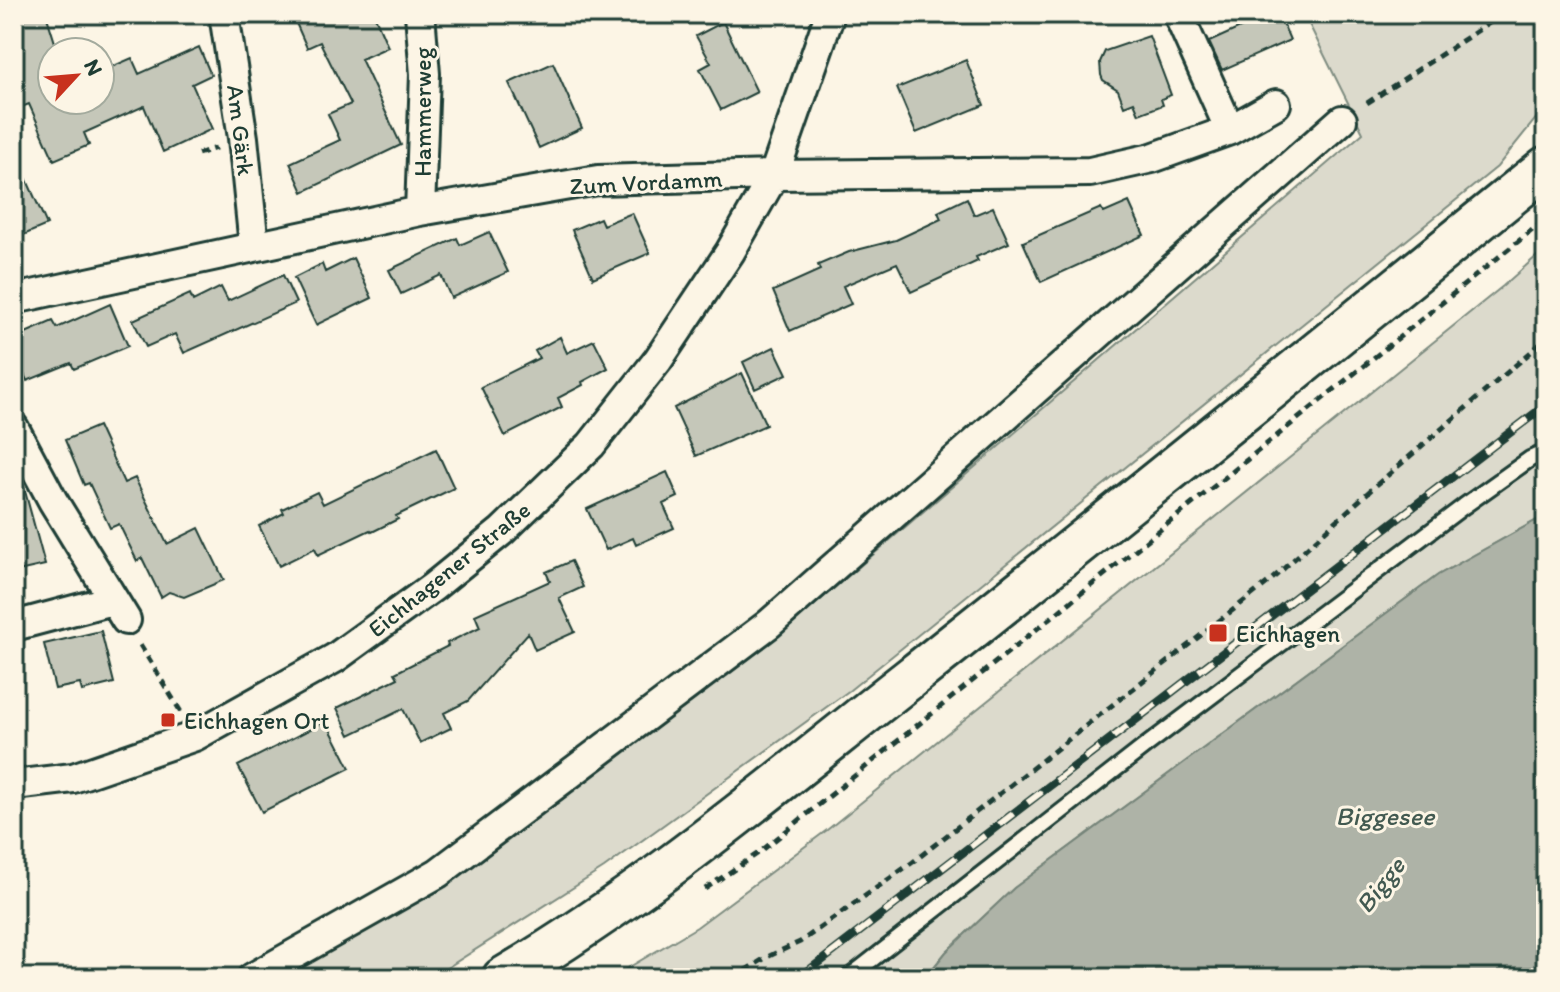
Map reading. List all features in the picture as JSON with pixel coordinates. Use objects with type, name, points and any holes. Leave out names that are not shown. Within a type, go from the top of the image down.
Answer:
[{"type":"main road","points":[[503,978],[640,888],[746,807],[1125,509],[1546,167]]},
{"type":"street","name":"Am Gärk","points":[[224,14],[243,138],[254,246]]},
{"type":"street","name":"Hammerweg","points":[[420,14],[425,74],[420,211]]},
{"type":"street","name":"Eichhagener Straße","points":[[14,785],[73,778],[195,736],[335,658],[433,587],[502,531],[591,445],[658,360],[730,252],[774,175],[830,14]]},
{"type":"street","points":[[1178,14],[1230,130]]},
{"type":"street","name":"Zum Vordamm","points":[[14,299],[420,211],[598,180],[1090,172],[1152,158],[1230,130],[1276,104]]},
{"type":"street","points":[[252,978],[438,873],[769,624],[1342,120]]},
{"type":"street","points":[[14,428],[53,501],[119,610],[14,626]]},
{"type":"lane","points":[[848,978],[1156,738],[1451,515],[1530,459],[1546,452]]},
{"type":"path","points":[[1342,120],[1503,14]]},
{"type":"path","points":[[733,978],[767,957],[800,942],[913,862],[1098,717],[1271,580],[1546,339]]},
{"type":"path","points":[[119,610],[195,736]]},
{"type":"shaded area","points":[[1304,14],[1546,14],[1546,106],[1497,167],[850,690],[604,868],[431,978],[283,978],[444,888],[774,640],[1363,133]]},
{"type":"shaded area","points":[[1546,248],[1546,515],[1438,575],[1014,888],[946,952],[925,978],[611,978],[697,927],[827,830],[1503,286]]},
{"type":"water","name":"Biggesee","points":[[1546,515],[1546,978],[925,978],[946,952],[1014,888],[1438,575]]},
{"type":"building","points":[[14,14],[46,14],[53,36],[36,36],[36,116],[116,116],[116,65],[132,58],[139,74],[199,47],[211,75],[192,84],[212,129],[163,152],[144,106],[84,133],[89,145],[54,160],[29,104],[14,110]]},
{"type":"building","points":[[292,14],[382,14],[375,17],[388,47],[361,59],[401,145],[303,192],[290,163],[340,140],[328,114],[351,104],[320,42],[307,48]]},
{"type":"building","points":[[1271,14],[1279,14],[1290,40],[1222,70],[1209,42]]},
{"type":"building","points":[[723,22],[757,92],[721,110],[700,69],[711,63],[696,36]]},
{"type":"building","points":[[1149,36],[1171,95],[1161,99],[1163,105],[1139,114],[1134,102],[1124,106],[1118,90],[1103,80],[1100,62],[1105,51]]},
{"type":"building","points":[[966,60],[984,105],[916,133],[897,88]]},
{"type":"building","points":[[553,63],[582,128],[539,148],[509,83]]},
{"type":"building","points":[[14,151],[47,225],[14,239]]},
{"type":"building","points":[[967,198],[974,215],[993,207],[1009,243],[911,292],[897,263],[843,286],[851,304],[790,331],[773,291],[820,270],[818,265],[849,252],[896,240],[941,219],[938,212]]},
{"type":"building","points":[[1129,202],[1144,235],[1041,282],[1023,242],[1101,208],[1104,213]]},
{"type":"building","points":[[632,213],[650,253],[593,278],[572,230],[600,218],[603,225]]},
{"type":"building","points":[[489,232],[508,272],[451,298],[441,275],[401,294],[389,270],[457,238],[460,245]]},
{"type":"building","points":[[353,258],[372,298],[316,325],[294,278],[322,264],[325,272]]},
{"type":"building","points":[[283,275],[296,303],[184,353],[175,334],[146,347],[133,320],[190,294],[193,301],[221,287],[228,301]]},
{"type":"building","points":[[110,304],[128,346],[74,369],[71,363],[27,381],[14,351],[14,338],[53,321],[57,328]]},
{"type":"building","points":[[560,337],[567,353],[594,340],[608,368],[558,398],[562,407],[505,436],[481,387],[539,358],[535,351]]},
{"type":"building","points":[[774,347],[787,374],[755,389],[743,362]]},
{"type":"building","points":[[742,373],[766,425],[696,456],[674,408]]},
{"type":"building","points":[[98,426],[124,483],[135,478],[167,544],[199,528],[224,580],[184,597],[169,592],[161,597],[142,558],[137,561],[119,524],[110,528],[89,483],[84,485],[65,440]]},
{"type":"building","points":[[436,449],[454,488],[396,516],[398,519],[372,532],[370,530],[318,555],[315,548],[279,566],[259,526],[284,513],[282,509],[317,492],[323,504]]},
{"type":"building","points":[[667,472],[678,497],[663,504],[674,528],[636,545],[633,538],[606,550],[587,509]]},
{"type":"building","points":[[22,480],[45,565],[14,572],[14,481]]},
{"type":"building","points":[[571,561],[583,587],[559,598],[575,632],[535,650],[528,633],[468,701],[444,713],[451,728],[420,743],[403,709],[350,735],[337,708],[398,678],[395,673],[480,627],[475,615],[550,581],[546,572]]},
{"type":"building","points":[[101,631],[114,683],[82,691],[80,684],[55,689],[44,644]]},
{"type":"building","points":[[326,721],[350,768],[262,812],[238,766]]},
{"type":"railway","points":[[799,978],[1546,405]]},
{"type":"place","name":"Eichhagen","points":[[1218,633]]},
{"type":"place","name":"Eichhagen Ort","points":[[168,720]]},
{"type":"water label","name":"Bigge","points":[[1380,885]]}]
